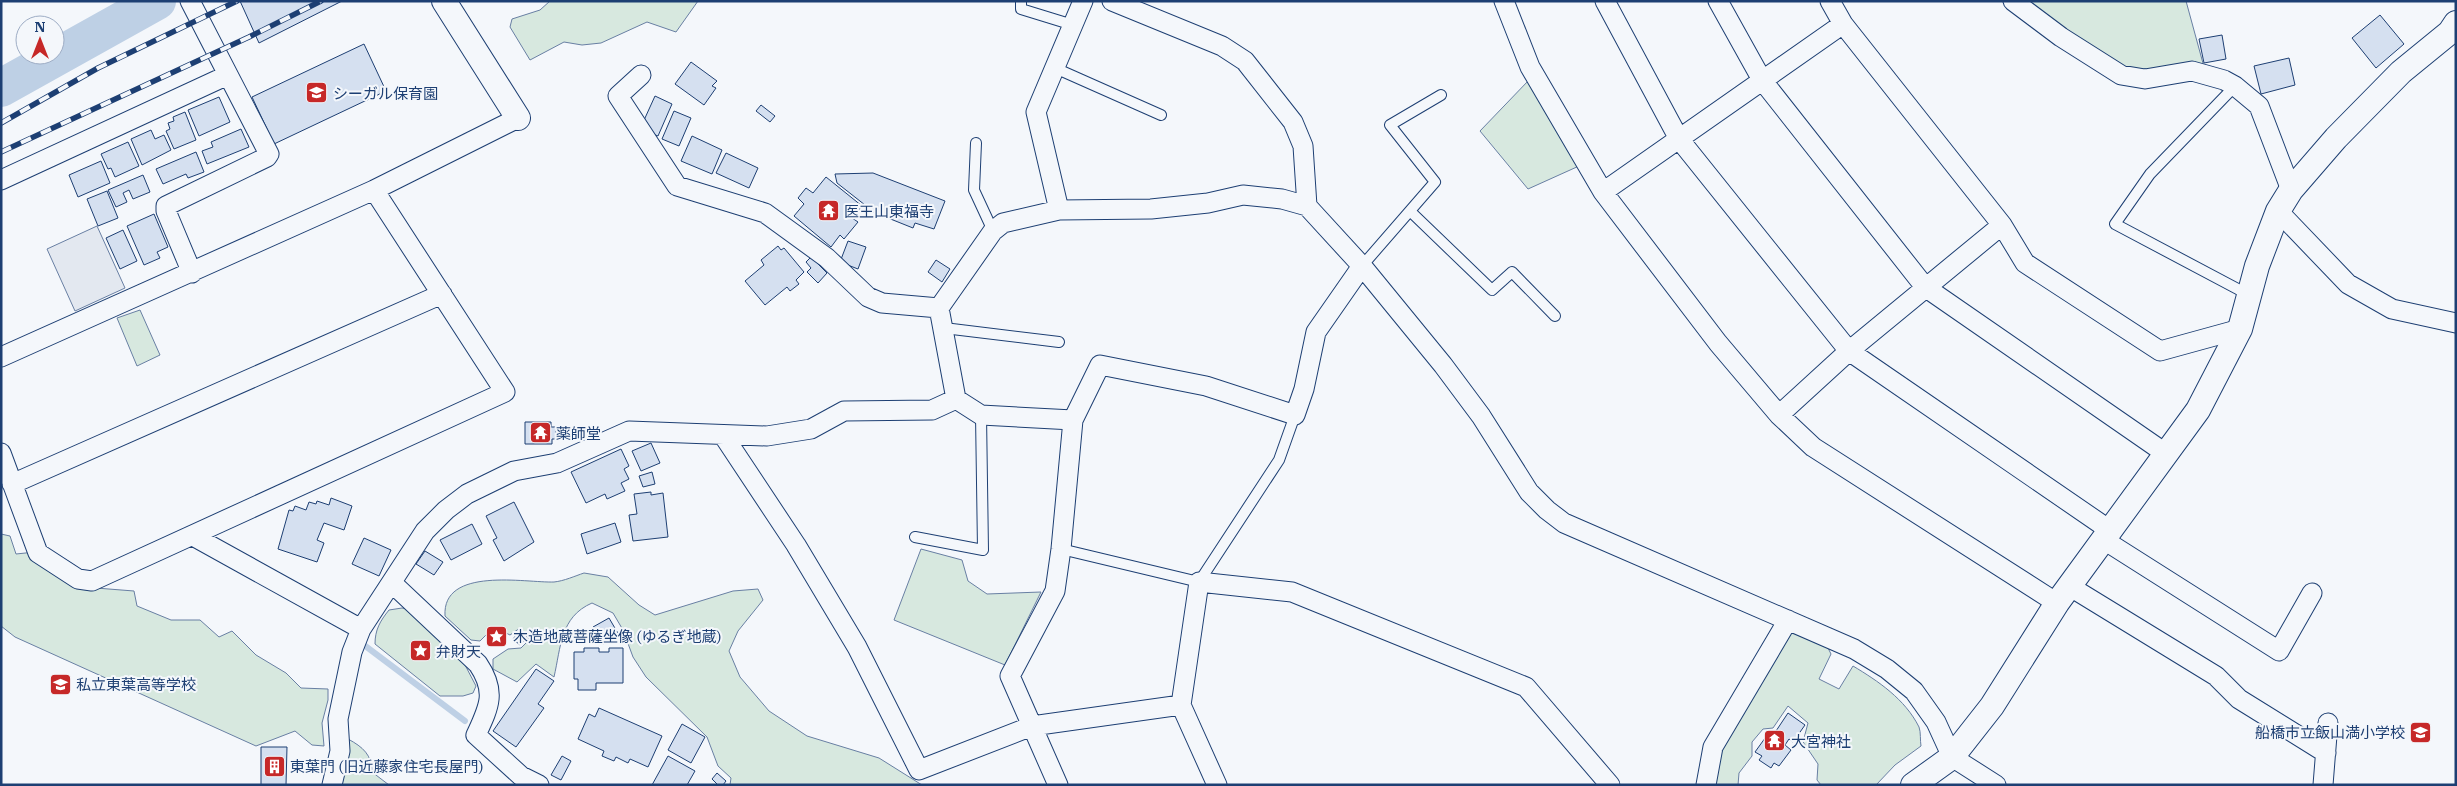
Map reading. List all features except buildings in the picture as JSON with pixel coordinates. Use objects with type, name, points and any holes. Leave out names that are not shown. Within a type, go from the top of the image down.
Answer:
[{"type":"street","points":[[190,1],[269,154],[267,157],[166,206],[166,211],[192,273]]},
{"type":"street","points":[[1,357],[374,190],[518,118],[444,1]]},
{"type":"street","points":[[1059,210],[1036,112],[1083,1]]},
{"type":"street","points":[[1112,1],[1222,46],[1245,60],[1293,122],[1303,146],[1307,206]]},
{"type":"street","points":[[1504,1],[1530,67],[1603,192],[1718,343],[1779,415],[1813,447],[2063,594],[2216,676],[2239,699],[2326,753]]},
{"type":"street","points":[[1606,1],[1679,139],[1849,351],[2107,535],[2279,651],[2312,593]]},
{"type":"street","points":[[1718,1],[1762,80],[1926,287],[2165,453]]},
{"type":"street","points":[[1830,1],[1842,24],[2002,225],[2025,263],[2160,351],[2240,329]]},
{"type":"street","points":[[2013,1],[2060,37],[2122,75],[2145,80],[2192,71],[2224,80],[2235,86],[2259,106],[2291,190]]},
{"type":"street","points":[[1603,192],[1842,24]]},
{"type":"street","points":[[1912,785],[1952,757],[1992,706],[2063,594],[2198,410],[2240,329],[2256,266],[2278,211],[2291,190],[2336,138],[2401,72],[2454,31]]},
{"type":"street","points":[[1,180],[228,75]]},
{"type":"street","points":[[641,75],[618,96],[677,186],[765,213],[826,258],[868,297],[882,303],[939,308]]},
{"type":"street","points":[[1,453],[38,553],[78,579],[92,581],[506,392],[374,190]]},
{"type":"street","points":[[1073,420],[981,415],[956,399],[939,308],[993,231],[1003,223],[1059,210],[1151,209],[1208,203],[1243,194],[1282,199],[1307,206],[1362,266],[1443,365],[1481,416],[1529,492],[1547,510],[1564,523],[1854,648],[1887,668],[1914,691],[1936,722],[1952,757],[1996,785]]},
{"type":"street","points":[[2278,211],[2348,284],[2392,309],[2455,321]]},
{"type":"street","points":[[1779,415],[1849,351],[2002,225]]},
{"type":"street","points":[[1058,785],[1010,676],[1055,591],[1061,549],[1073,420],[1100,365],[1206,386],[1295,415],[1304,388],[1316,332],[1362,266]]},
{"type":"street","points":[[12,484],[442,294]]},
{"type":"street","points":[[332,785],[340,751],[338,719],[352,652],[361,629],[425,531],[446,510],[467,494],[514,471],[557,463],[629,431],[767,436],[811,428],[844,411],[932,410],[956,399]]},
{"type":"street","points":[[723,434],[796,545],[857,647],[919,770],[1032,726],[1181,705]]},
{"type":"street","points":[[193,536],[361,629]]},
{"type":"street","points":[[1217,785],[1181,705],[1199,582],[1292,592],[1526,688],[1610,785]]},
{"type":"street","points":[[392,583],[478,664],[486,676],[491,698],[476,735],[518,780],[539,785]]},
{"type":"street","points":[[1706,785],[1713,748],[1788,620]]},
{"type":"street","points":[[2323,785],[2328,722]]},
{"type":"lane","points":[[1021,1],[1021,9],[1073,26]]},
{"type":"lane","points":[[1055,68],[1161,114]]},
{"type":"lane","points":[[2235,86],[2150,174],[2115,224],[2142,236],[2249,295]]},
{"type":"lane","points":[[1362,266],[1411,212],[1435,182],[1390,125],[1441,95]]},
{"type":"lane","points":[[976,143],[974,190],[993,231]]},
{"type":"lane","points":[[1411,212],[1492,290],[1512,272],[1555,316]]},
{"type":"lane","points":[[944,328],[1059,342]]},
{"type":"lane","points":[[915,537],[983,550],[981,415]]},
{"type":"lane","points":[[1061,549],[1199,582],[1279,460],[1295,415]]},
{"type":"shaded area","points":[[550,1],[698,1],[676,32],[647,22],[601,43],[582,45],[564,42],[530,60],[510,27],[512,19],[540,10]]},
{"type":"shaded area","points":[[2023,1],[2186,1],[2204,67],[2148,73],[2122,69]]},
{"type":"shaded area","points":[[1529,80],[1579,166],[1528,189],[1480,131]]},
{"type":"shaded area","points":[[97,226],[125,288],[75,311],[47,249]]},
{"type":"shaded area","points":[[140,310],[160,355],[137,366],[117,318]]},
{"type":"shaded area","points":[[1,534],[10,536],[16,554],[35,552],[44,558],[68,561],[92,577],[96,588],[134,591],[137,606],[171,620],[200,620],[219,637],[232,631],[256,655],[286,673],[301,688],[328,689],[328,700],[322,723],[324,746],[312,745],[295,731],[256,746],[15,637],[1,626]]},
{"type":"shaded area","points":[[921,549],[962,560],[968,581],[987,594],[1041,592],[1005,665],[894,620]]},
{"type":"shaded area","points":[[584,573],[608,577],[639,605],[655,615],[733,591],[758,589],[763,600],[738,631],[729,651],[740,677],[769,711],[807,736],[879,758],[922,785],[730,785],[731,778],[718,766],[707,737],[646,677],[633,657],[623,630],[613,613],[592,603],[581,609],[574,616],[564,634],[554,677],[536,664],[517,682],[493,669],[493,659],[508,649],[521,648],[529,640],[520,628],[510,635],[494,627],[480,641],[471,640],[445,616],[448,600],[457,590],[471,584],[506,580],[554,582],[566,580]]},
{"type":"shaded area","points":[[402,608],[411,610],[464,663],[476,686],[473,693],[463,696],[440,696],[375,644],[377,630],[389,610]]},
{"type":"shaded area","points":[[1788,630],[1828,648],[1831,654],[1819,679],[1839,689],[1853,666],[1899,699],[1919,727],[1921,746],[1895,765],[1876,785],[1821,785],[1817,780],[1818,764],[1803,742],[1808,723],[1788,706],[1773,728],[1763,729],[1752,742],[1752,756],[1739,773],[1738,785],[1715,785],[1719,750]]},
{"type":"shaded area","points":[[348,739],[366,752],[372,766],[372,772],[389,785],[342,785]]},
{"type":"waterway","points":[[1,88],[157,1]]},
{"type":"waterway","points":[[364,645],[465,721]]},
{"type":"railway","points":[[1,123],[98,68],[237,1]]},
{"type":"railway","points":[[1,152],[249,37],[321,1]]},
{"type":"place","name":"シーガル保育園","points":[[317,93]]},
{"type":"place","name":"医王山東福寺","points":[[828,211]]},
{"type":"place","name":"薬師堂","points":[[540,433]]},
{"type":"place","name":"木造地蔵菩薩坐像 (ゆるぎ地蔵)","points":[[497,636]]},
{"type":"place","name":"弁財天","points":[[420,651]]},
{"type":"place","name":"私立東葉高等学校","points":[[60,684]]},
{"type":"place","name":"船橋市立飯山満小学校","points":[[2421,732]]},
{"type":"place","name":"大宮神社","points":[[1775,741]]},
{"type":"place","name":"東葉門 (旧近藤家住宅長屋門)","points":[[274,766]]}]
